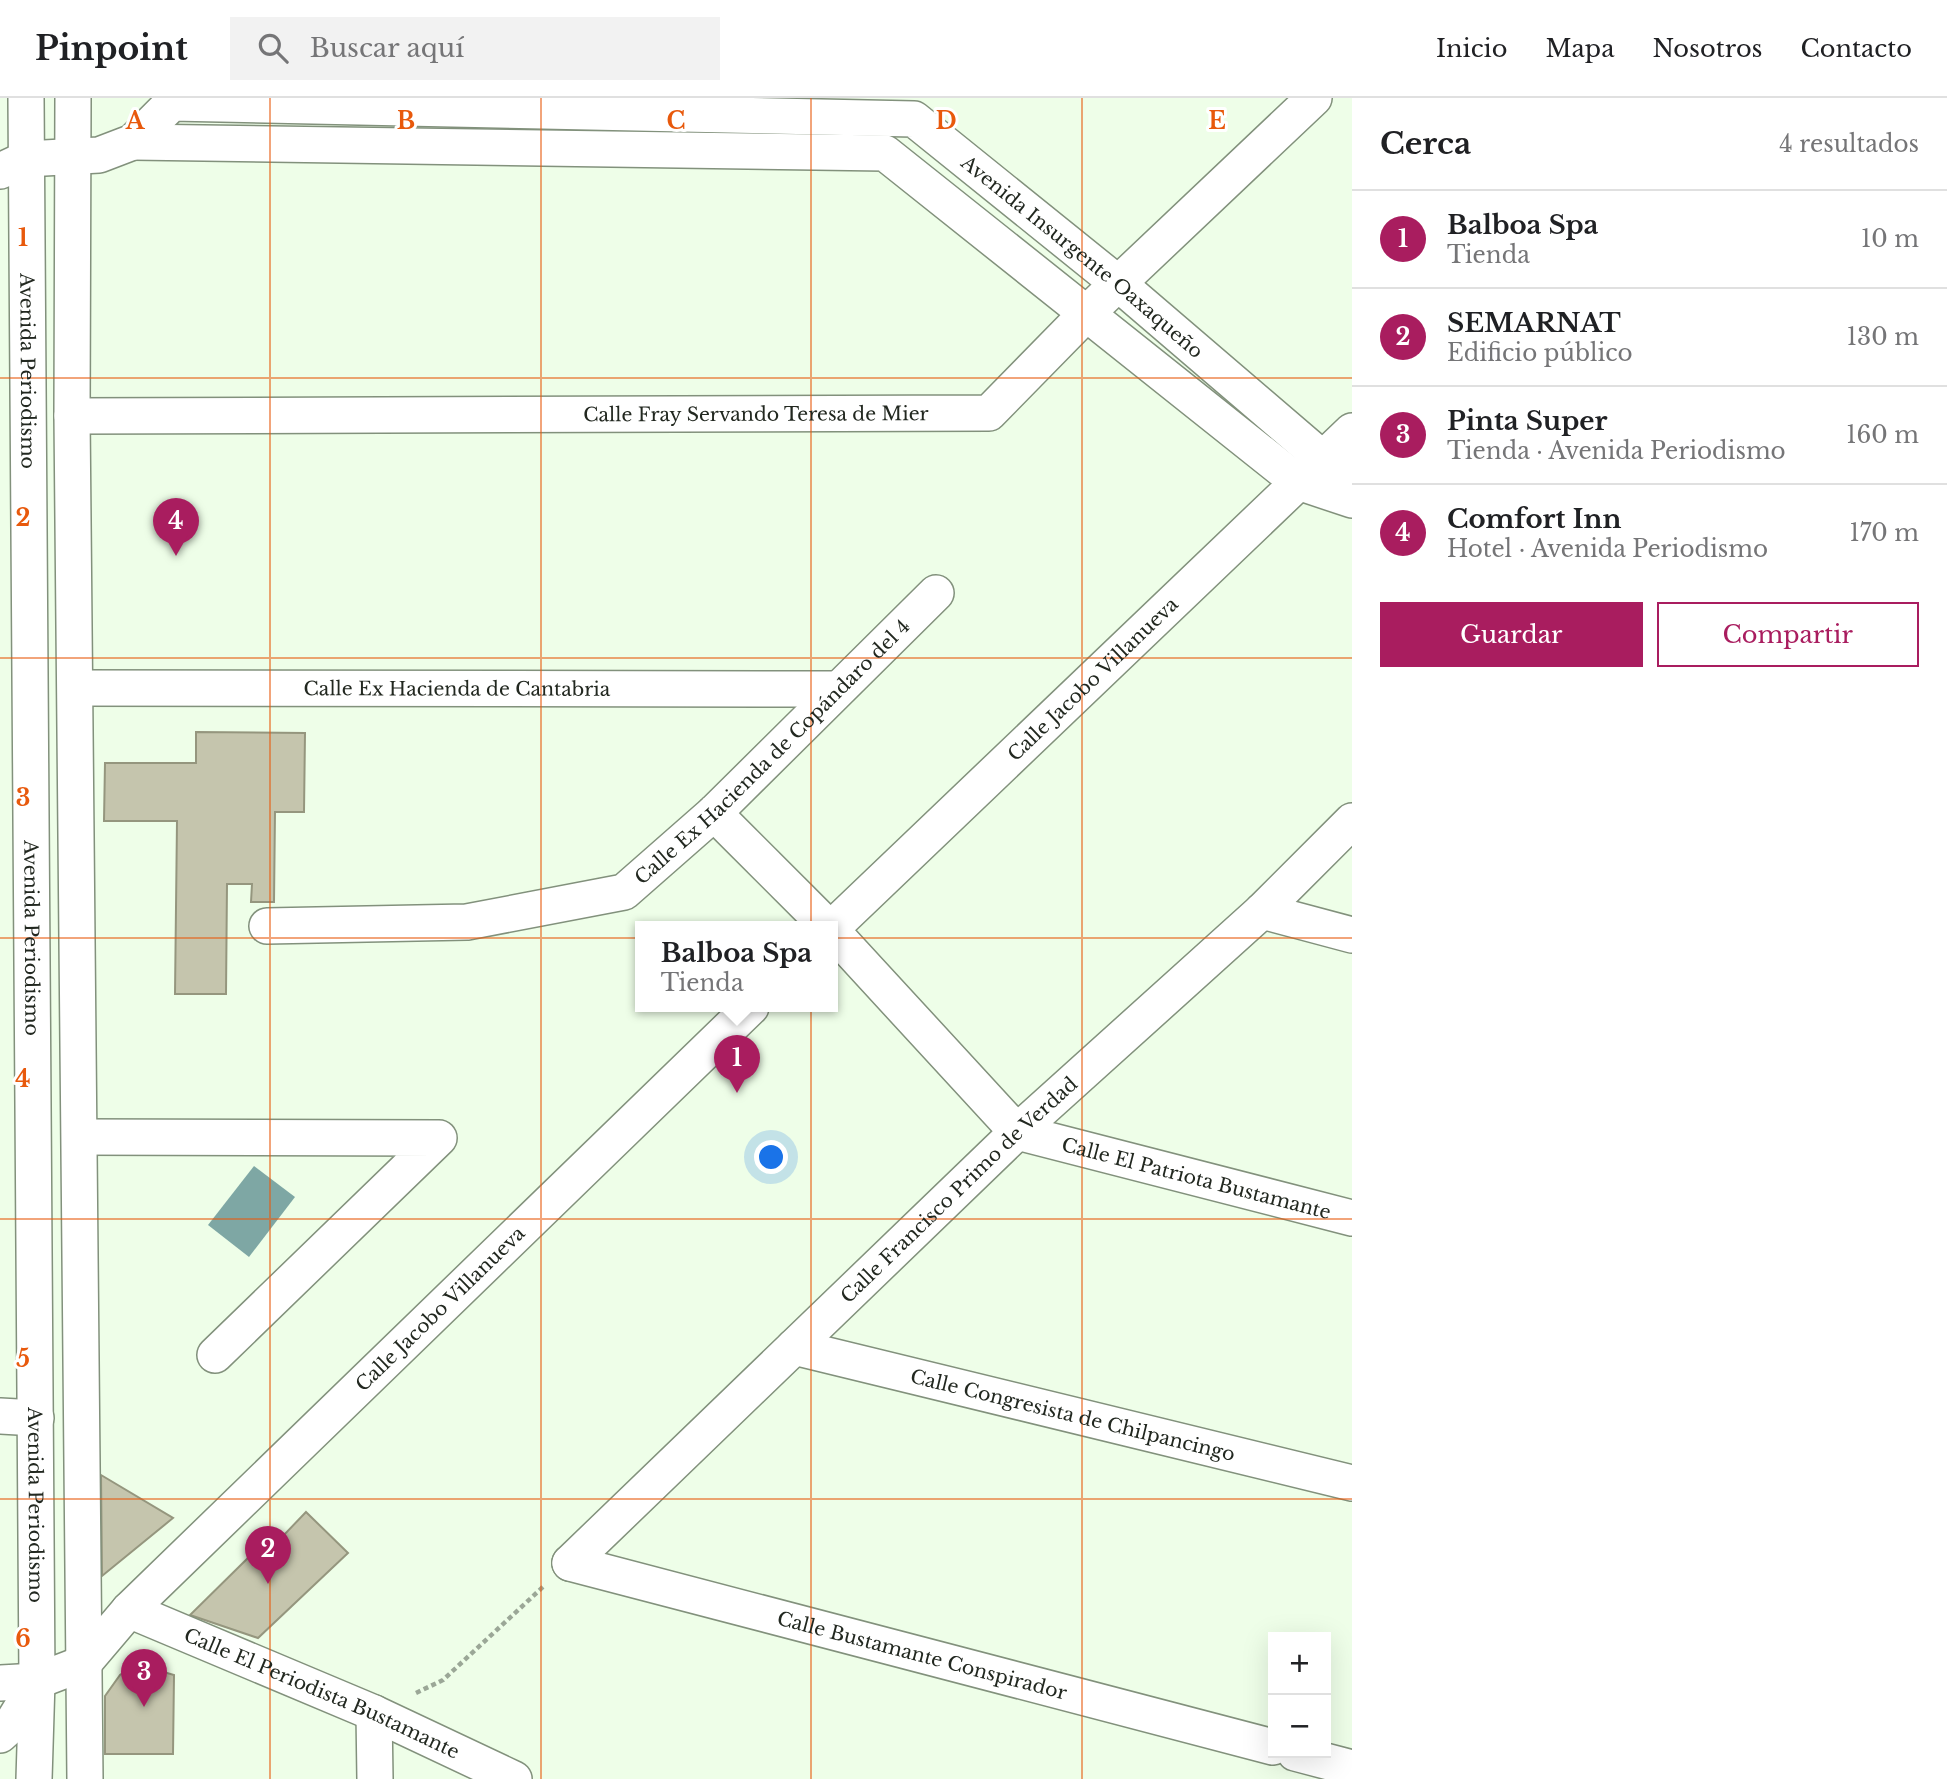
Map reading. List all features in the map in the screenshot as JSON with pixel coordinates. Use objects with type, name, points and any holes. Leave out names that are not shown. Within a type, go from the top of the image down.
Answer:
[{"type":"street","name":"Avenida Periodismo","points":[[26,98],[13,165],[36,1418],[37,1681],[34,1779]]},
{"type":"street","points":[[73,98],[72,416],[77,688],[85,1779]]},
{"type":"street","name":"Calle Fray Servando Teresa de Mier","points":[[72,416],[989,413],[1088,312],[1120,285],[1314,98]]},
{"type":"street","points":[[133,142],[172,101],[923,108]]},
{"type":"street","points":[[13,165],[99,155],[133,142],[885,153],[923,108]]},
{"type":"street","name":"Avenida Insurgente Oaxaqueño","points":[[923,108],[1120,285],[1338,463]]},
{"type":"street","name":"Avenida Insurgente Oaxaqueño","points":[[885,153],[1088,312],[1298,482],[1352,500]]},
{"type":"street","name":"Calle Jacobo Villanueva","points":[[838,922],[1298,482],[1338,463],[1352,431]]},
{"type":"street","name":"Calle Ex Hacienda de Copándaro del 4","points":[[267,926],[467,922],[624,892],[714,813],[936,593]]},
{"type":"street","name":"Calle Ex Hacienda de Cantabria","points":[[77,688],[837,689]]},
{"type":"street","points":[[714,813],[823,921]]},
{"type":"street","name":"Calle Francisco Primo de Verdad","points":[[570,1563],[1017,1132],[1262,911],[1352,821]]},
{"type":"street","points":[[1262,911],[1352,935]]},
{"type":"street","points":[[838,937],[1017,1132]]},
{"type":"street","name":"Calle Jacobo Villanueva","points":[[84,1663],[129,1610],[746,1012]]},
{"type":"street","name":"Calle El Patriota Bustamante","points":[[1017,1132],[1352,1217]]},
{"type":"street","points":[[81,1137],[439,1138],[215,1355]]},
{"type":"street","name":"Calle Congresista de Chilpancingo","points":[[794,1347],[1352,1483]]},
{"type":"street","points":[[0,1416],[36,1418]]},
{"type":"street","name":"Calle Bustamante Conspirador","points":[[570,1563],[1268,1746]]},
{"type":"street","name":"Calle El Periodista Bustamante","points":[[129,1610],[374,1713],[514,1779]]},
{"type":"street","points":[[0,1683],[37,1681],[84,1663]]},
{"type":"street","points":[[0,1735],[11,1725],[37,1681]]},
{"type":"street","points":[[374,1713],[375,1779]]},
{"type":"street","points":[[1314,1758],[1352,1768]]},
{"type":"path","points":[[374,1713],[443,1680],[570,1563]]},
{"type":"water","points":[[254,1166],[295,1197],[249,1257],[208,1225]]},
{"type":"building","points":[[196,732],[305,733],[304,812],[275,812],[274,902],[251,902],[252,884],[227,884],[226,994],[175,994],[177,821],[104,821],[105,763],[196,763]]},
{"type":"building","points":[[101,1475],[173,1518],[102,1576]]},
{"type":"building","points":[[306,1512],[348,1553],[258,1638],[190,1615],[251,1555],[258,1562]]},
{"type":"building","points":[[136,1664],[174,1675],[173,1754],[105,1754],[105,1696],[120,1675]]},
{"type":"place","name":"Comfort Inn","points":[[176,556]]},
{"type":"place","name":"Balboa Spa","points":[[737,1093]]},
{"type":"place","name":"SEMARNAT","points":[[268,1584]]},
{"type":"place","name":"Pinta Super","points":[[144,1707]]}]
